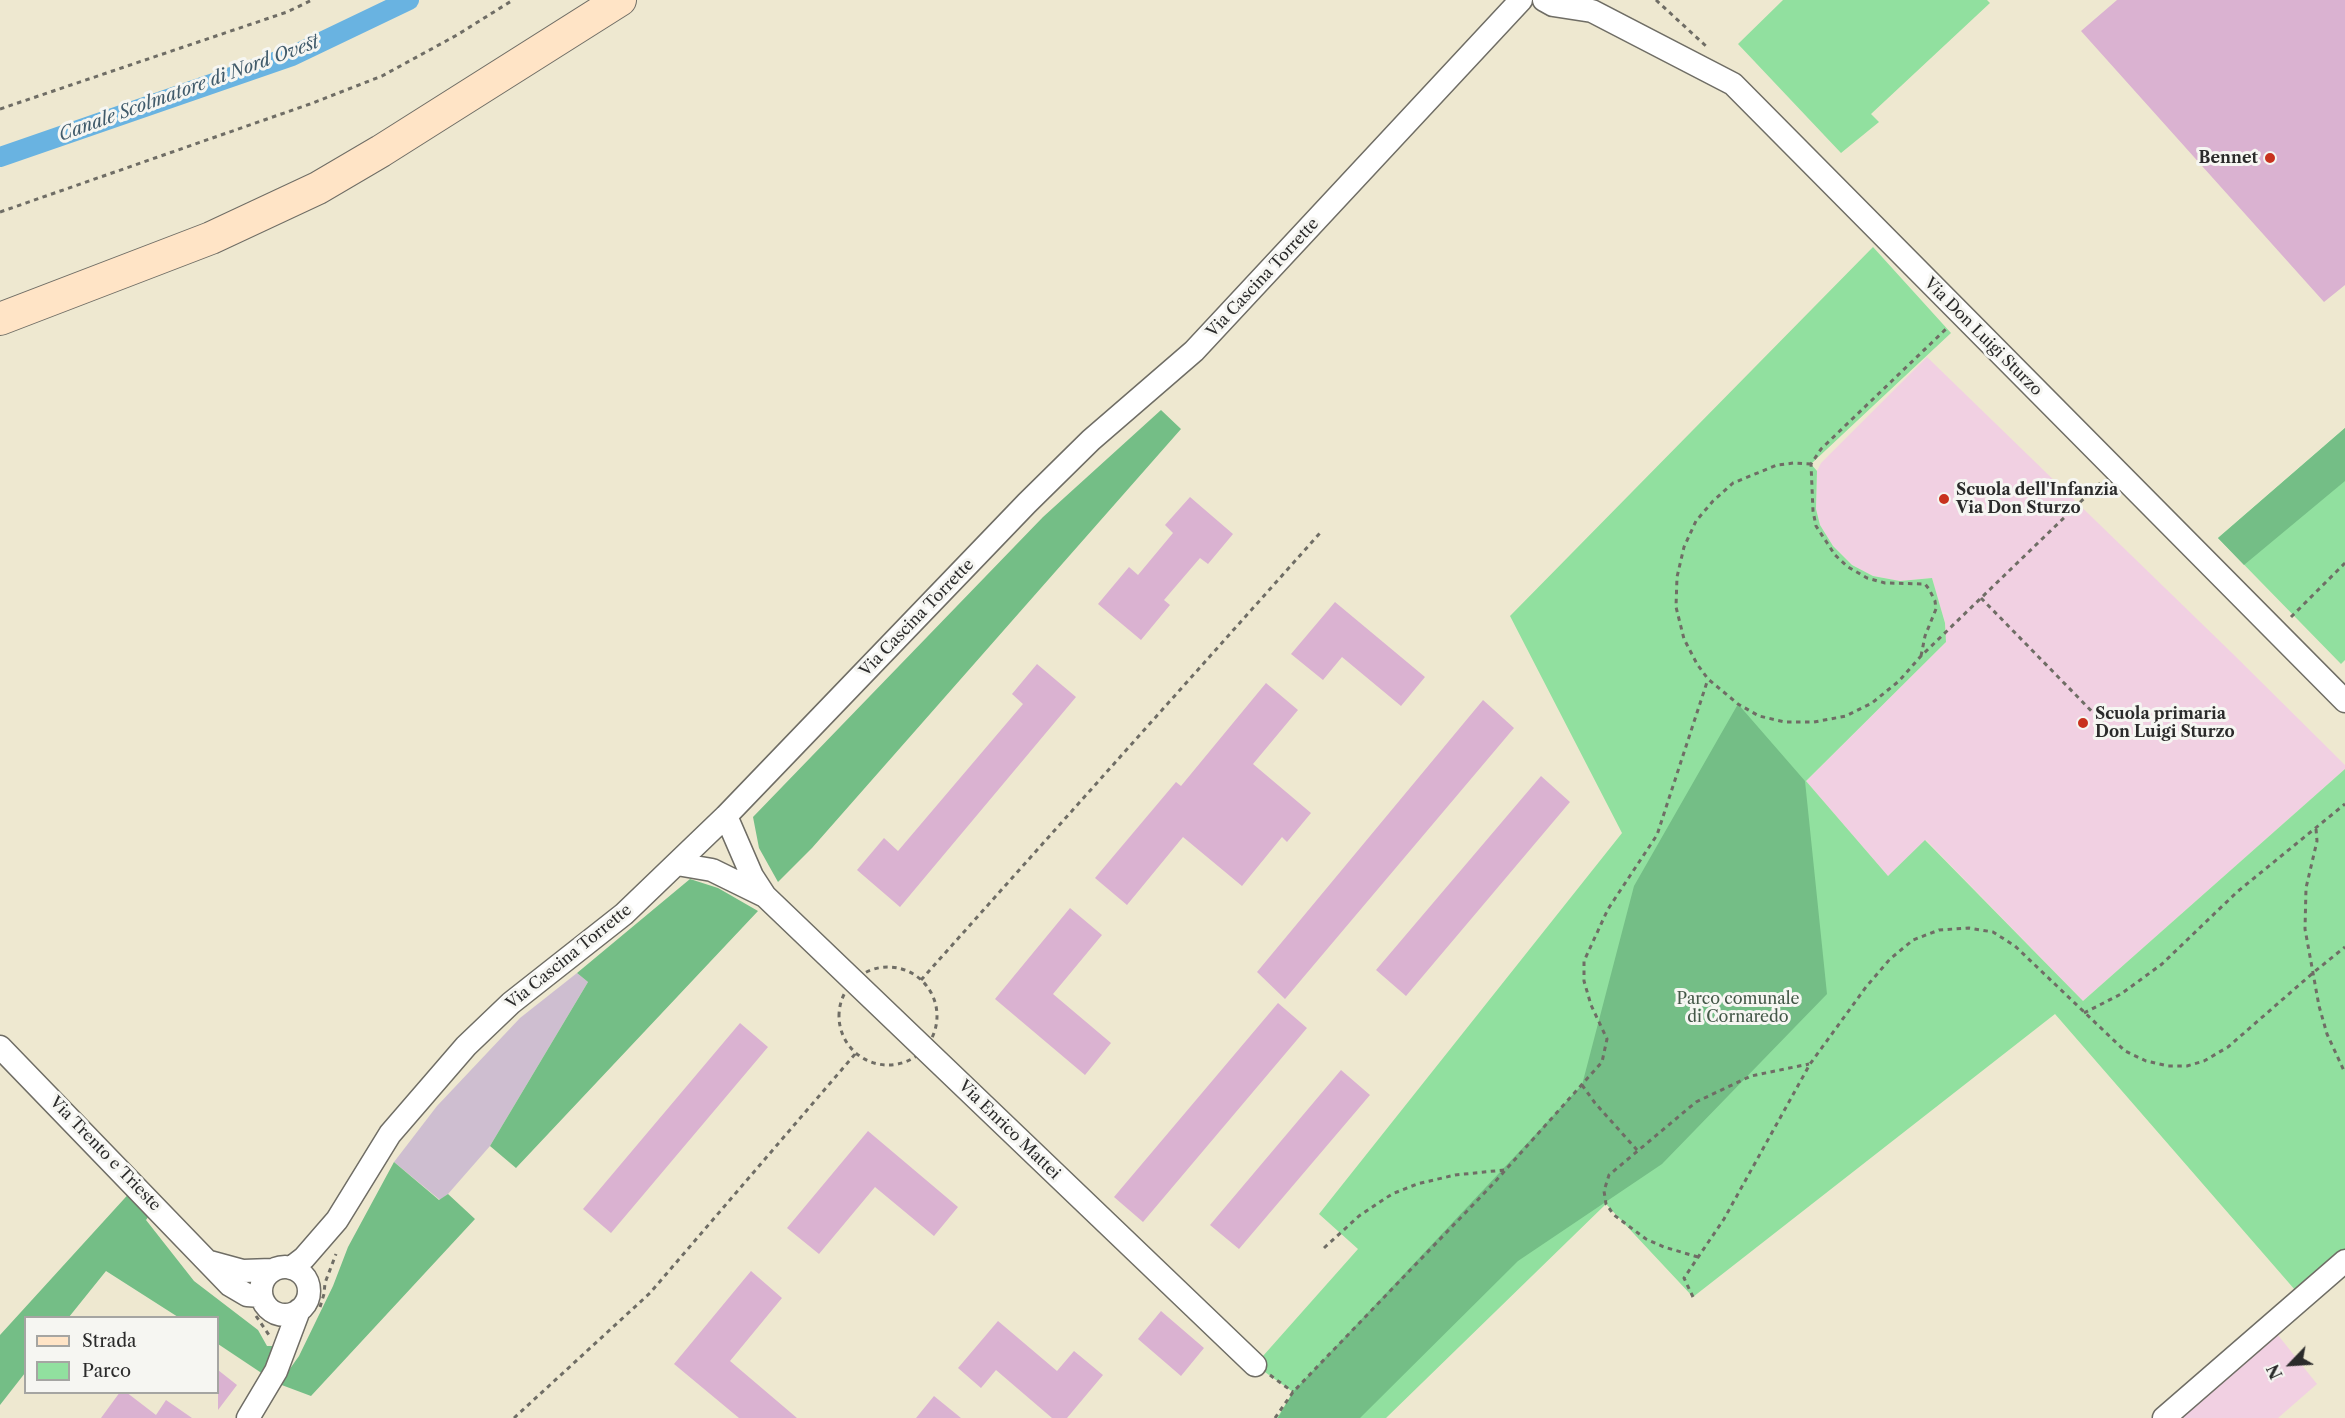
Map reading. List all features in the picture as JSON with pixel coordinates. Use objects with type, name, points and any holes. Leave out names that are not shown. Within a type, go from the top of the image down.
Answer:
[{"type":"main road","points":[[0,319],[211,238],[318,188],[381,151],[620,0]]},
{"type":"street","name":"Via Cascina Torrette","points":[[308,1287],[337,1220],[390,1134],[466,1046],[511,1003],[624,914],[726,816],[1027,503],[1091,440],[1194,351],[1521,0]]},
{"type":"street","name":"Via Cascina Torrette","points":[[1504,18],[1555,2]]},
{"type":"street","name":"Via Don Luigi Sturzo","points":[[1555,2],[1588,6],[1733,84],[2345,702]]},
{"type":"street","name":"Via Enrico Mattei","points":[[726,816],[752,876],[765,896],[1255,1365]]},
{"type":"street","name":"Via Enrico Mattei","points":[[676,864],[712,870],[765,896]]},
{"type":"street","name":"Via Trento e Trieste","points":[[0,1047],[230,1285],[247,1295],[261,1296]]},
{"type":"street","name":"Via Cascina Torrette","points":[[281,1269],[304,1258],[337,1220]]},
{"type":"street","points":[[2164,1418],[2345,1260]]},
{"type":"street","points":[[210,1262],[243,1271],[281,1269],[302,1274],[308,1287],[307,1300],[299,1310],[288,1345],[276,1371],[248,1418]]},
{"type":"street","points":[[281,1269],[262,1282],[261,1296],[270,1310],[277,1314],[292,1314],[299,1310]]},
{"type":"street","points":[[277,1314],[280,1360]]},
{"type":"path","points":[[0,109],[286,12],[312,0]]},
{"type":"path","points":[[0,212],[310,104],[382,76],[458,35],[513,0]]},
{"type":"path","points":[[1656,0],[1714,53]]},
{"type":"path","points":[[1921,656],[1925,636],[1936,609],[1929,589],[1925,584],[1885,583],[1867,578],[1848,567],[1835,555],[1816,526],[1811,464],[1821,448],[1961,315]]},
{"type":"path","points":[[1811,464],[1777,465],[1733,483],[1696,521],[1684,548],[1677,576],[1676,607],[1684,639],[1708,679],[1738,704],[1759,716],[1785,722],[1815,722],[1846,716],[1872,703],[1899,681],[1921,656],[2115,469]]},
{"type":"path","points":[[921,980],[1320,533]]},
{"type":"path","points":[[2276,632],[2345,563]]},
{"type":"path","points":[[1981,598],[2110,730]]},
{"type":"path","points":[[1275,1418],[1293,1392],[1506,1170],[1602,1062],[1607,1040],[1591,1005],[1584,981],[1584,960],[1608,909],[1657,835],[1708,679]]},
{"type":"path","points":[[2084,1013],[2121,994],[2162,964],[2237,892],[2345,804]]},
{"type":"path","points":[[2316,829],[2317,841],[2306,888],[2305,929],[2326,1034],[2345,1073]]},
{"type":"path","points":[[1693,1297],[1684,1278],[1725,1219],[1810,1064],[1890,959],[1913,940],[1939,930],[1969,928],[1993,932],[2015,946],[2125,1051],[2146,1061],[2168,1066],[2187,1066],[2204,1061],[2228,1047],[2345,947]]},
{"type":"path","points":[[514,1418],[650,1293],[856,1053]]},
{"type":"path","points":[[1698,1257],[1646,1239],[1614,1215],[1606,1204],[1604,1191],[1609,1176],[1696,1102],[1751,1076],[1810,1064]]},
{"type":"path","points":[[1582,1085],[1594,1103],[1637,1150]]},
{"type":"path","points":[[1324,1248],[1359,1216],[1392,1194],[1417,1184],[1455,1175],[1506,1170]]},
{"type":"path","points":[[1255,1365],[1293,1392]]},
{"type":"shaded area","name":"Scuola primaria Don Luigi Sturzo","points":[[1927,357],[2345,765],[2345,769],[2083,1001],[1926,840],[1888,876],[1806,781],[1946,642],[1945,623],[1932,578],[1900,581],[1873,576],[1852,565],[1833,546],[1820,525],[1816,509],[1817,471],[1821,463]]},
{"type":"shaded area","points":[[577,973],[588,982],[490,1146],[440,1200],[394,1162],[437,1106],[520,1018]]},
{"type":"shaded area","points":[[2274,1330],[2317,1384],[2278,1418],[2172,1418]]},
{"type":"green space","points":[[1783,0],[1987,0],[1990,3],[1871,114],[1879,122],[1841,153],[1738,44]]},
{"type":"green space","name":"Parco comunale di Cornaredo","points":[[1873,247],[1951,333],[1811,464],[1817,471],[1816,509],[1820,525],[1833,546],[1852,565],[1873,576],[1900,581],[1932,578],[1945,623],[1946,642],[1806,781],[1888,876],[1925,840],[2083,1001],[2345,769],[2345,1261],[2302,1298],[2055,1014],[1693,1297],[1606,1204],[1386,1418],[1277,1418],[1293,1392],[1255,1365],[1358,1249],[1319,1214],[1622,833],[1510,616]]},
{"type":"green space","points":[[1161,410],[1181,429],[812,848],[778,882],[759,848],[753,817],[1043,517]]},
{"type":"green space","points":[[2345,428],[2345,660],[2341,664],[2218,538]]},
{"type":"green space","points":[[2345,428],[2345,481],[2244,565],[2218,538]]},
{"type":"green space","points":[[1738,704],[1805,781],[1827,994],[1662,1164],[1518,1261],[1360,1418],[1278,1418],[1293,1392],[1582,1085],[1634,886]]},
{"type":"green space","points":[[690,879],[718,888],[758,911],[516,1168],[490,1146],[588,982],[577,973]]},
{"type":"green space","points":[[394,1162],[439,1200],[448,1194],[475,1219],[311,1396],[279,1384],[299,1356],[333,1286],[348,1247]]},
{"type":"green space","points":[[134,1188],[154,1209],[146,1220],[194,1281],[258,1330],[267,1346],[274,1346],[263,1374],[219,1345],[219,1316],[176,1316],[106,1271],[70,1316],[24,1316],[24,1374],[0,1405],[0,1335]]},
{"type":"building","name":"Bennet","points":[[2117,0],[2345,0],[2345,285],[2324,302],[2081,31]]},
{"type":"building","points":[[1190,497],[1233,534],[1208,564],[1200,558],[1164,600],[1170,605],[1141,640],[1098,604],[1129,567],[1138,575],[1173,533],[1165,525]]},
{"type":"building","points":[[1335,602],[1425,677],[1401,706],[1342,657],[1323,680],[1291,654]]},
{"type":"building","points":[[1037,664],[1076,697],[900,907],[857,870],[884,838],[898,851],[1023,704],[1012,694]]},
{"type":"building","points":[[1266,683],[1298,710],[1253,764],[1311,813],[1287,842],[1282,837],[1242,886],[1183,837],[1127,905],[1095,878],[1176,782],[1181,786]]},
{"type":"building","points":[[1483,700],[1514,728],[1285,999],[1257,972]]},
{"type":"building","points":[[1541,776],[1570,802],[1406,996],[1376,970]]},
{"type":"building","points":[[1070,908],[1102,935],[1053,994],[1111,1043],[1085,1075],[995,999]]},
{"type":"building","points":[[1278,1003],[1307,1028],[1143,1222],[1114,1197]]},
{"type":"building","points":[[740,1023],[768,1047],[611,1233],[583,1209]]},
{"type":"building","points":[[1341,1070],[1370,1095],[1239,1249],[1210,1225]]},
{"type":"building","points":[[868,1131],[958,1207],[934,1236],[875,1187],[819,1254],[787,1228]]},
{"type":"building","points":[[751,1271],[782,1298],[730,1361],[797,1418],[739,1418],[674,1364]]},
{"type":"building","points":[[1161,1311],[1204,1348],[1181,1376],[1138,1339]]},
{"type":"building","points":[[998,1321],[1057,1371],[1074,1351],[1103,1375],[1067,1418],[1052,1418],[996,1370],[981,1388],[958,1368]]},
{"type":"building","points":[[219,1371],[237,1385],[218,1410],[219,1394]]},
{"type":"building","points":[[119,1394],[129,1394],[156,1415],[166,1400],[192,1418],[101,1418]]},
{"type":"building","points":[[934,1396],[961,1418],[916,1418]]},
{"type":"waterway","name":"Canale Scolmatore di Nord Ovest","points":[[0,157],[292,56],[409,0]]},
{"type":"place","name":"Bennet","points":[[2270,158]]},
{"type":"place","name":"Scuola dell'Infanzia Via Don Sturzo","points":[[1944,499]]},
{"type":"place","name":"Scuola primaria Don Luigi Sturzo","points":[[2083,723]]}]
